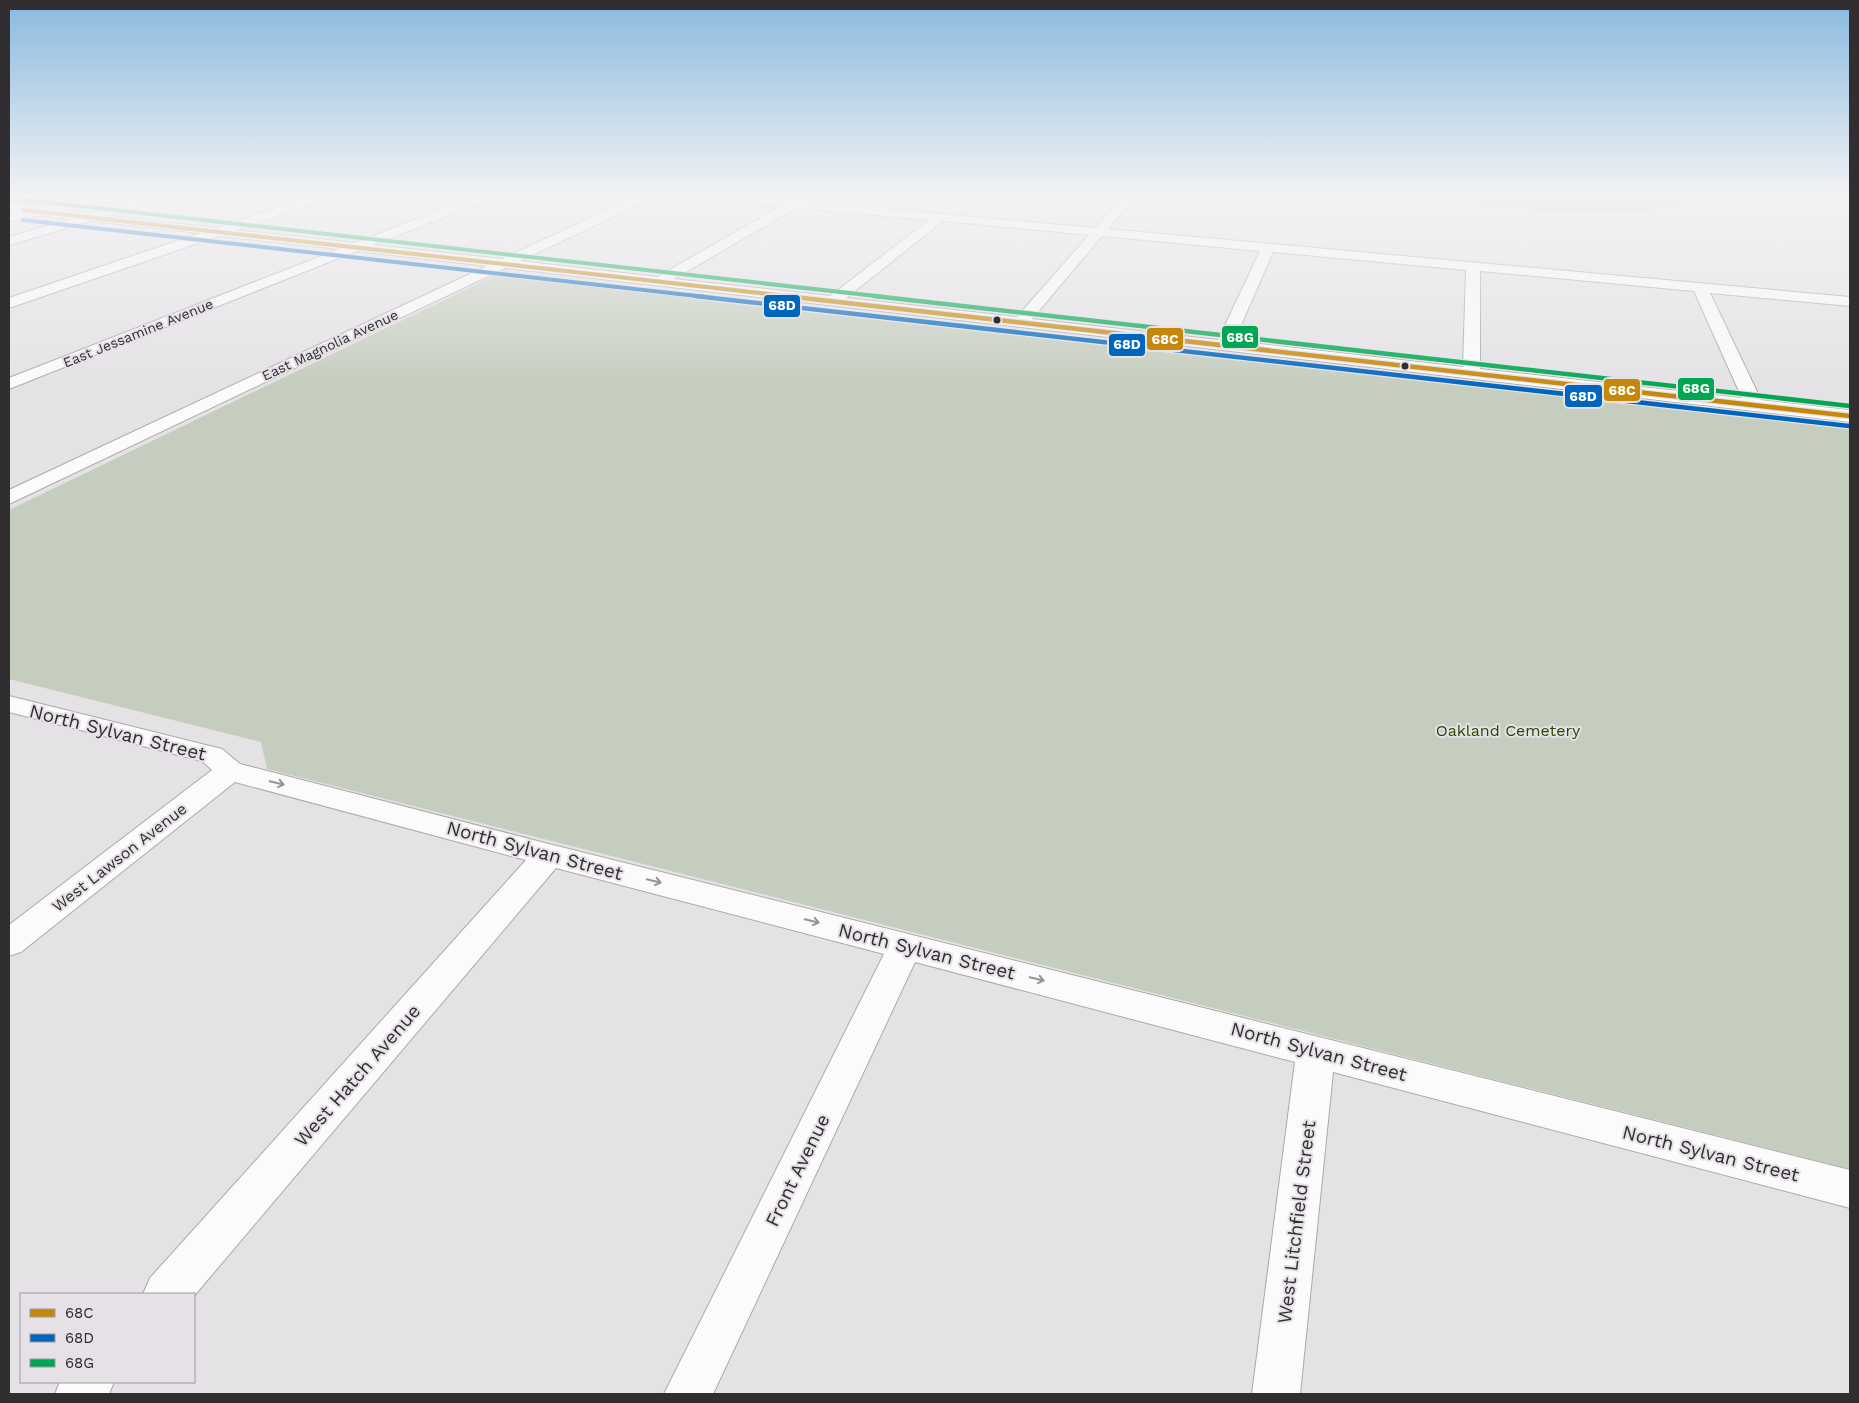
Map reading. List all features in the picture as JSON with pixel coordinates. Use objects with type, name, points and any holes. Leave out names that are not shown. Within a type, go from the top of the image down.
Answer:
[{"type":"street","points":[[9,303],[134,259]]},
{"type":"street","name":"East Jessamine Avenue","points":[[9,384],[324,259]]},
{"type":"street","points":[[463,259],[1850,416]]},
{"type":"street","name":"East Magnolia Avenue","points":[[9,498],[512,259]]},
{"type":"street","points":[[660,281],[697,259]]},
{"type":"street","points":[[833,301],[886,259]]},
{"type":"street","points":[[1021,322],[1076,259]]},
{"type":"street","points":[[1224,345],[1263,259]]},
{"type":"street","points":[[1403,259],[1850,301]]},
{"type":"street","points":[[1471,373],[1473,266]]},
{"type":"street","points":[[1700,287],[1754,405]]},
{"type":"street","points":[[9,365],[43,371]]},
{"type":"street","name":"North Sylvan Street","points":[[9,704],[212,755],[230,771],[549,855],[1850,1188]]},
{"type":"street","name":"West Lawson Avenue","points":[[9,943],[230,771]]},
{"type":"street","name":"West Hatch Avenue","points":[[167,1293],[549,855]]},
{"type":"street","name":"Front Avenue","points":[[688,1394],[906,945]]},
{"type":"street","name":"West Litchfield Street","points":[[1276,1394],[1316,1050]]},
{"type":"street","points":[[79,1394],[89,1383]]},
{"type":"green space","name":"Oakland Cemetery","points":[[504,271],[1850,425],[1850,1169],[267,769],[261,742],[9,679],[9,510]]},
{"type":"transit line","name":"68D","points":[[373,259],[1849,426]]},
{"type":"transit line","name":"68C","points":[[463,259],[1850,416]]},
{"type":"transit line","name":"68G","points":[[552,259],[1850,406]]}]
